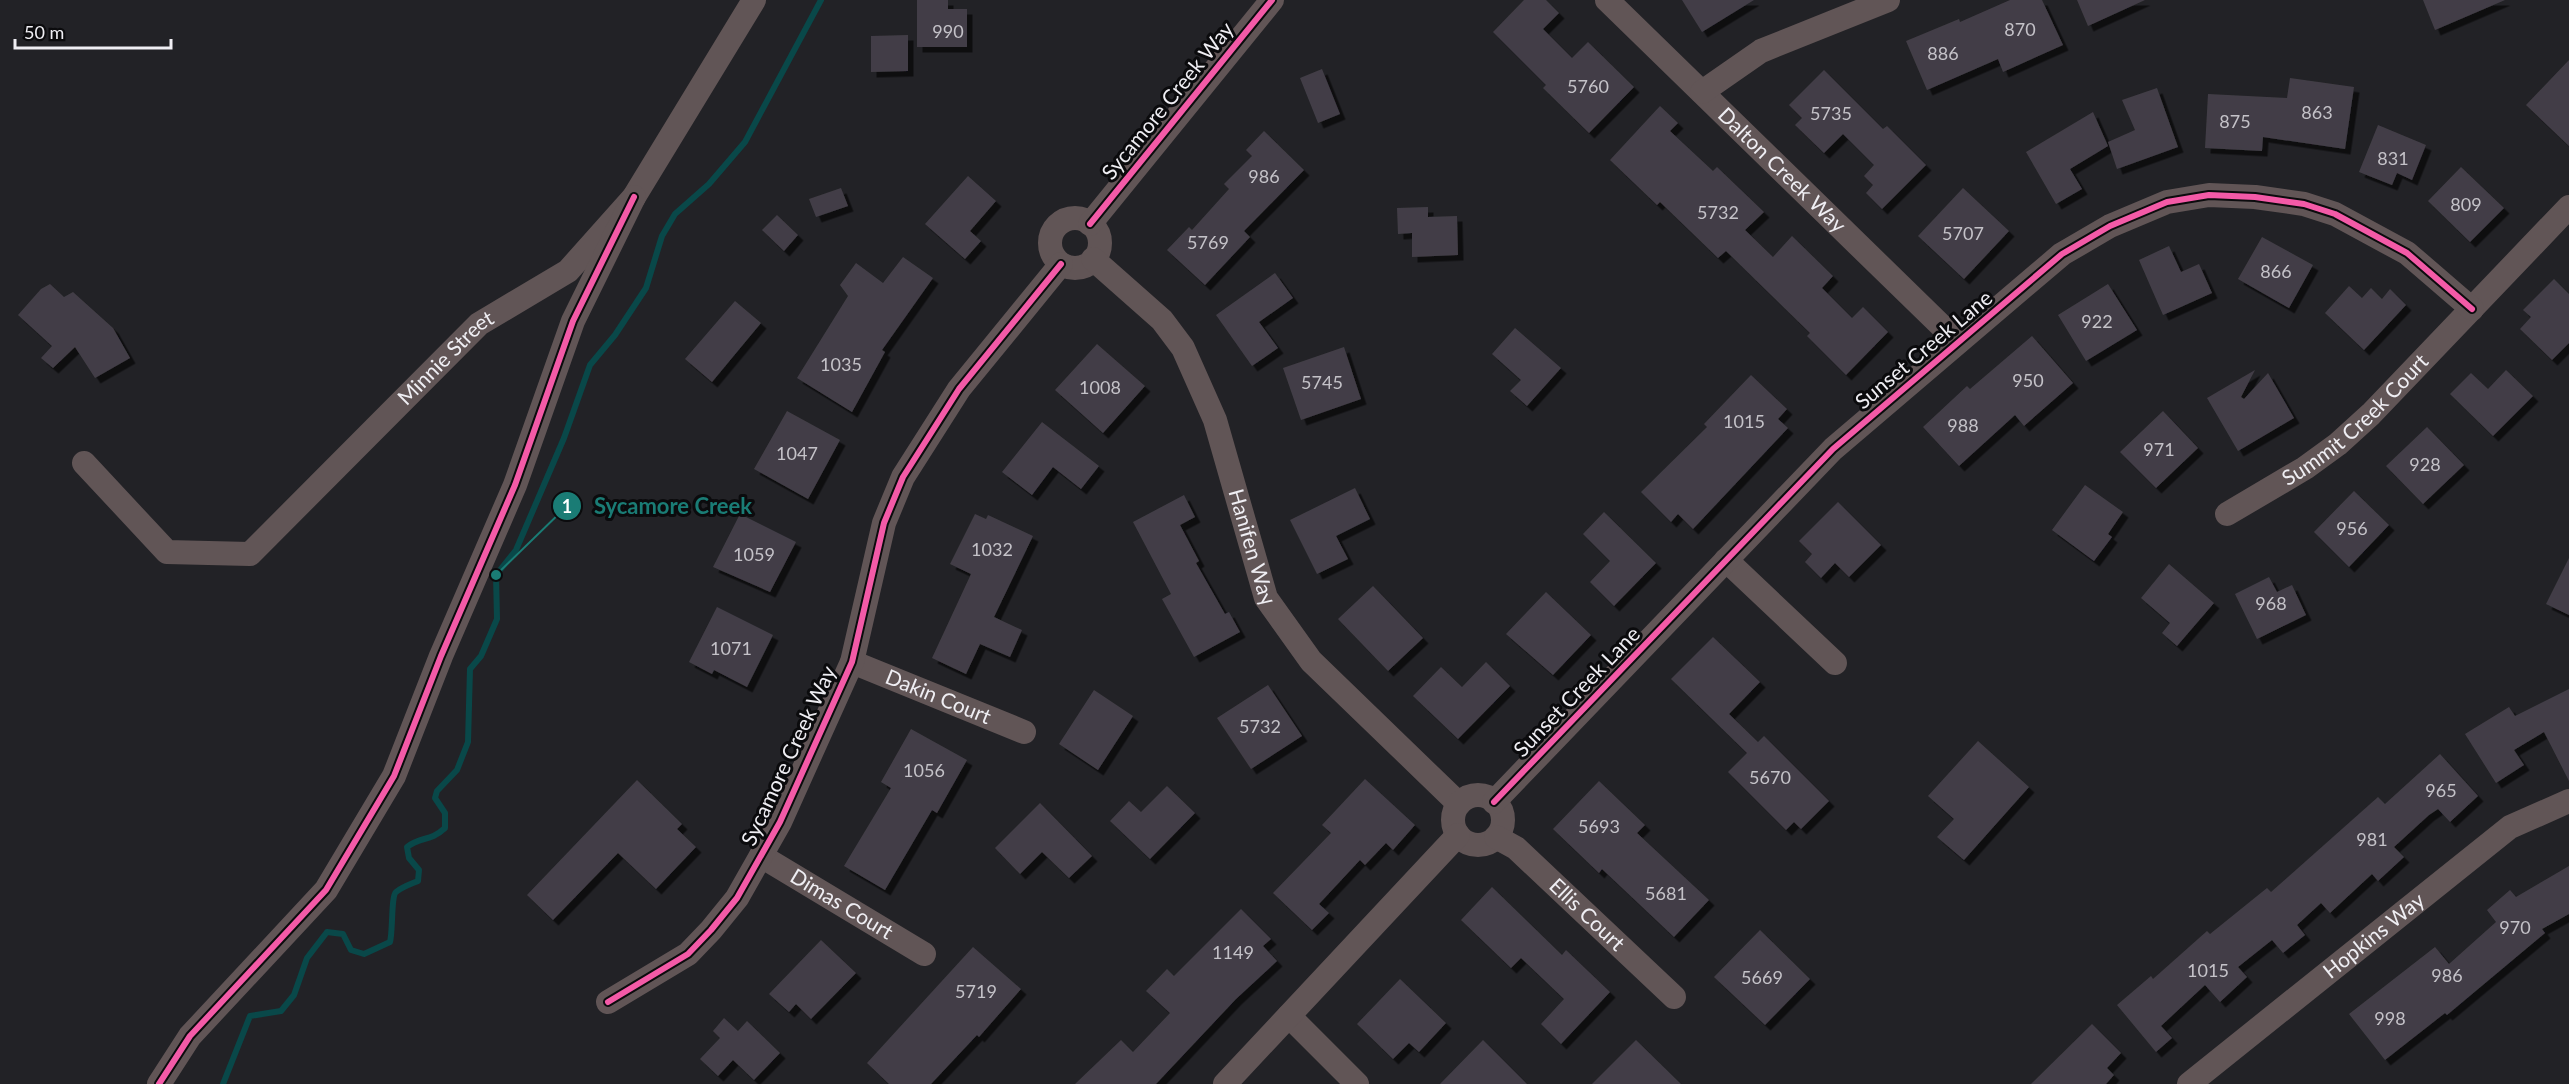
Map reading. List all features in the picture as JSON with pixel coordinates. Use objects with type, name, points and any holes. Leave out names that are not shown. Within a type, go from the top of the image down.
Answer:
[{"type":"street","name":"Minnie Street","points":[[84,463],[167,552],[250,554],[479,324],[568,272],[634,197],[754,0]]},
{"type":"street","name":"Sycamore Creek Way","points":[[1090,224],[1272,0]]},
{"type":"street","name":"Dalton Creek Way","points":[[1607,0],[1958,342]]},
{"type":"street","points":[[1702,92],[1761,51],[1888,0]]},
{"type":"street","name":"Sunset Creek Lane","points":[[1494,802],[1833,449],[2062,254],[2110,226],[2168,202],[2209,195],[2255,197],[2304,204],[2335,214],[2407,253],[2472,309]]},
{"type":"street","points":[[159,1084],[190,1036],[326,890],[394,776],[441,656],[515,485],[573,321],[634,197]]},
{"type":"street","name":"Summit Creek Court","points":[[2227,514],[2305,468],[2338,444],[2371,414],[2569,207]]},
{"type":"street","points":[[1077,218],[1090,224],[1099,240],[1097,253],[1093,260],[1076,267],[1061,264],[1050,248],[1050,241],[1056,227],[1069,219],[1077,218]]},
{"type":"street","name":"Hanifen Way","points":[[1093,260],[1162,320],[1183,348],[1215,420],[1266,598],[1311,661],[1459,804]]},
{"type":"street","name":"Sycamore Creek Way","points":[[608,1002],[688,954],[737,898],[815,750],[852,662],[884,523],[903,477],[959,389],[1061,264]]},
{"type":"street","points":[[1726,560],[1835,663]]},
{"type":"street","name":"Dakin Court","points":[[852,662],[1024,732]]},
{"type":"street","points":[[1472,796],[1481,796],[1494,802],[1502,818],[1496,837],[1479,845],[1464,841],[1458,835],[1453,819],[1459,804],[1472,796]]},
{"type":"street","name":"Hopkins Way","points":[[2188,1084],[2511,827],[2569,801]]},
{"type":"street","points":[[1225,1084],[1458,835]]},
{"type":"street","name":"Ellis Court","points":[[1496,837],[1516,848],[1674,998]]},
{"type":"street","name":"Dimas Court","points":[[761,856],[924,954]]},
{"type":"street","points":[[1289,1016],[1357,1084]]},
{"type":"building","points":[[917,0],[948,0],[948,9],[967,9],[967,47],[917,47]]},
{"type":"building","points":[[1524,0],[1546,0],[1559,13],[1543,29],[1572,58],[1588,42],[1634,87],[1589,133],[1543,88],[1546,85],[1493,32]]},
{"type":"building","points":[[1682,0],[1754,0],[1702,32]]},
{"type":"building","points":[[2010,0],[2042,0],[2063,45],[2003,72],[1998,59],[1927,90],[1906,41],[1959,19],[1960,22]]},
{"type":"building","points":[[2077,0],[2145,0],[2088,26]]},
{"type":"building","points":[[2423,0],[2505,0],[2435,30]]},
{"type":"building","points":[[908,35],[908,71],[871,72],[871,36]]},
{"type":"building","points":[[2569,60],[2569,146],[2526,105]]},
{"type":"building","points":[[1322,69],[1340,114],[1318,123],[1300,78]]},
{"type":"building","points":[[1824,70],[1883,129],[1887,126],[1926,165],[1882,209],[1866,193],[1873,185],[1864,176],[1874,165],[1843,134],[1824,153],[1795,125],[1802,118],[1789,105]]},
{"type":"building","points":[[2290,78],[2354,87],[2345,149],[2263,137],[2262,151],[2205,148],[2208,94],[2287,98]]},
{"type":"building","points":[[2157,88],[2178,147],[2117,169],[2108,142],[2135,130],[2122,100]]},
{"type":"building","points":[[1660,106],[1678,123],[1670,131],[1713,171],[1717,167],[1764,212],[1745,230],[1773,257],[1792,236],[1833,276],[1822,288],[1852,318],[1863,307],[1888,332],[1846,375],[1807,336],[1810,333],[1726,251],[1718,258],[1660,202],[1657,205],[1610,160]]},
{"type":"building","points":[[2093,112],[2108,146],[2070,169],[2082,189],[2056,204],[2026,152]]},
{"type":"building","points":[[2378,125],[2426,145],[2412,180],[2397,173],[2392,185],[2359,172]]},
{"type":"building","points":[[1264,131],[1304,170],[1244,231],[1250,237],[1205,285],[1167,250],[1189,227],[1192,230],[1229,189],[1224,184],[1252,156],[1246,150]]},
{"type":"building","points":[[2461,167],[2504,208],[2470,242],[2428,201]]},
{"type":"building","points":[[968,176],[996,201],[970,231],[981,241],[965,259],[925,224]]},
{"type":"building","points":[[841,188],[848,206],[816,217],[809,199]]},
{"type":"building","points":[[1963,188],[2009,231],[1964,279],[1918,236]]},
{"type":"building","points":[[1428,207],[1428,217],[1457,216],[1458,255],[1412,257],[1412,233],[1398,234],[1397,208]]},
{"type":"building","points":[[777,215],[798,235],[784,251],[762,230]]},
{"type":"building","points":[[2262,237],[2313,265],[2289,308],[2238,279]]},
{"type":"building","points":[[2169,246],[2181,272],[2199,264],[2212,293],[2163,315],[2139,260]]},
{"type":"building","points":[[903,257],[933,278],[882,350],[885,352],[852,412],[797,378],[848,296],[840,285],[856,263],[883,283]]},
{"type":"building","points":[[1275,273],[1293,298],[1259,322],[1278,348],[1252,366],[1216,315]]},
{"type":"building","points":[[2554,279],[2569,294],[2569,343],[2552,360],[2520,329],[2531,317],[2523,310]]},
{"type":"building","points":[[50,284],[64,297],[73,292],[113,328],[130,358],[95,378],[75,347],[53,368],[41,358],[52,346],[18,315],[41,289]]},
{"type":"building","points":[[2108,284],[2137,330],[2086,361],[2058,315]]},
{"type":"building","points":[[2349,286],[2362,298],[2371,288],[2382,299],[2390,289],[2406,305],[2364,350],[2325,313]]},
{"type":"building","points":[[735,301],[761,323],[712,382],[685,359]]},
{"type":"building","points":[[1515,328],[1561,368],[1527,406],[1510,391],[1521,380],[1492,354]]},
{"type":"building","points":[[2032,336],[2073,383],[2024,426],[2015,415],[1959,466],[1923,427],[1967,386],[1970,389]]},
{"type":"building","points":[[1097,344],[1145,386],[1103,433],[1055,390]]},
{"type":"building","points":[[1344,347],[1361,399],[1301,420],[1283,368]]},
{"type":"building","points":[[2255,370],[2241,397],[2244,399],[2268,373],[2294,418],[2238,451],[2207,398]]},
{"type":"building","points":[[2506,370],[2533,396],[2493,436],[2450,394],[2471,373],[2488,389]]},
{"type":"building","points":[[1751,375],[1787,409],[1778,419],[1788,428],[1693,529],[1678,514],[1671,522],[1641,492],[1707,427],[1704,424]]},
{"type":"building","points":[[787,411],[840,440],[808,499],[754,469]]},
{"type":"building","points":[[2163,411],[2198,448],[2156,488],[2120,452]]},
{"type":"building","points":[[1042,422],[1099,466],[1081,489],[1053,467],[1032,495],[1002,472]]},
{"type":"building","points":[[2427,427],[2464,465],[2423,504],[2386,466]]},
{"type":"building","points":[[2085,485],[2123,512],[2108,534],[2112,537],[2094,561],[2052,530]]},
{"type":"building","points":[[1355,488],[1370,519],[1336,536],[1348,559],[1317,574],[1290,520]]},
{"type":"building","points":[[2354,491],[2389,525],[2349,567],[2314,532]]},
{"type":"building","points":[[1184,495],[1195,517],[1180,525],[1199,561],[1196,563],[1225,614],[1229,612],[1240,632],[1194,657],[1162,599],[1171,594],[1133,522]]},
{"type":"building","points":[[1838,502],[1881,545],[1849,577],[1835,563],[1821,578],[1805,562],[1812,554],[1799,541]]},
{"type":"building","points":[[1604,512],[1656,563],[1614,606],[1590,582],[1610,561],[1583,534]]},
{"type":"building","points":[[740,514],[796,542],[770,592],[713,567]]},
{"type":"building","points":[[975,514],[986,519],[988,515],[1033,536],[994,617],[1022,630],[1010,657],[980,644],[966,674],[932,658],[971,574],[950,564]]},
{"type":"building","points":[[2569,558],[2569,615],[2546,604]]},
{"type":"building","points":[[2169,564],[2214,603],[2177,646],[2162,633],[2170,623],[2141,598]]},
{"type":"building","points":[[2269,577],[2277,592],[2292,585],[2306,615],[2257,639],[2235,594]]},
{"type":"building","points":[[1373,586],[1423,638],[1388,671],[1338,619]]},
{"type":"building","points":[[1546,592],[1591,635],[1553,675],[1506,634]]},
{"type":"building","points":[[717,607],[773,635],[747,687],[714,670],[712,674],[689,662]]},
{"type":"building","points":[[1713,637],[1760,682],[1729,714],[1758,742],[1764,736],[1829,801],[1801,829],[1794,822],[1786,830],[1728,772],[1747,753],[1671,679]]},
{"type":"building","points":[[1486,662],[1510,686],[1458,739],[1413,696],[1441,667],[1462,687]]},
{"type":"building","points":[[1268,685],[1302,736],[1251,769],[1217,718]]},
{"type":"building","points":[[2569,689],[2569,781],[2544,732],[2514,750],[2524,765],[2496,783],[2465,734],[2509,707],[2515,716]]},
{"type":"building","points":[[1094,690],[1133,716],[1098,770],[1059,744]]},
{"type":"building","points":[[911,729],[967,760],[937,813],[932,810],[885,890],[844,866],[891,788],[881,782]]},
{"type":"building","points":[[1978,741],[2029,787],[1964,860],[1937,837],[1954,819],[1928,796]]},
{"type":"building","points":[[2440,754],[2478,796],[2450,822],[2438,809],[2429,815],[2394,847],[2404,857],[2378,881],[2372,874],[2330,913],[2321,903],[2297,925],[2305,935],[2283,953],[2272,940],[2238,967],[2247,977],[2220,1002],[2205,985],[2161,1026],[2172,1038],[2156,1052],[2117,1005],[2151,976],[2153,979],[2207,931],[2210,934],[2267,888],[2271,892],[2378,797],[2385,804]]},
{"type":"building","points":[[1365,779],[1415,825],[1393,850],[1386,843],[1365,865],[1360,860],[1319,904],[1329,913],[1312,930],[1273,893],[1331,833],[1322,825]]},
{"type":"building","points":[[637,780],[682,824],[677,829],[696,847],[656,889],[618,853],[553,920],[527,895]]},
{"type":"building","points":[[1599,781],[1645,825],[1637,833],[1709,900],[1674,937],[1602,869],[1599,873],[1553,829]]},
{"type":"building","points":[[1167,786],[1195,813],[1150,859],[1110,821],[1129,801],[1141,812]]},
{"type":"building","points":[[1040,803],[1092,856],[1069,878],[1042,852],[1020,874],[995,848]]},
{"type":"building","points":[[2569,866],[2569,914],[2542,929],[2545,933],[2447,1015],[2445,1013],[2385,1060],[2349,1014],[2435,947],[2449,964],[2496,922],[2487,910],[2510,890],[2516,897]]},
{"type":"building","points":[[1492,887],[1562,955],[1566,950],[1610,992],[1561,1044],[1541,1024],[1564,999],[1521,958],[1511,968],[1461,920]]},
{"type":"building","points":[[1241,909],[1271,939],[1263,946],[1277,961],[1236,999],[1156,1084],[1075,1084],[1121,1040],[1133,1052],[1170,1013],[1146,991],[1167,969],[1174,976]]},
{"type":"building","points":[[1760,930],[1810,979],[1765,1025],[1714,977]]},
{"type":"building","points":[[821,940],[856,973],[811,1019],[796,1004],[789,1012],[769,994]]},
{"type":"building","points":[[973,947],[1021,989],[979,1037],[977,1035],[931,1084],[889,1084],[867,1063]]},
{"type":"building","points":[[1400,979],[1446,1023],[1419,1052],[1409,1043],[1393,1059],[1357,1024]]},
{"type":"building","points":[[724,1018],[738,1031],[747,1021],[780,1053],[754,1080],[733,1060],[718,1076],[700,1059],[720,1038],[713,1031]]},
{"type":"building","points":[[2092,1024],[2121,1053],[2107,1068],[2114,1075],[2106,1084],[2031,1084]]},
{"type":"building","points":[[1483,1040],[1527,1084],[1440,1084]]},
{"type":"building","points":[[1636,1040],[1681,1084],[1592,1084]]},
{"type":"waterway","points":[[223,1084],[250,1016],[281,1011],[294,995],[307,958],[327,932],[343,934],[351,950],[364,954],[390,942],[394,895],[418,881],[419,870],[409,858],[407,847],[445,828],[445,813],[435,798],[437,791],[457,770],[468,742],[470,669],[481,656],[497,619],[496,575],[516,550],[564,438],[590,365],[615,335],[646,288],[662,236],[675,214],[709,184],[745,142],[821,0]]},
{"type":"cycle path","points":[[1090,224],[1272,0]]},
{"type":"cycle path","points":[[1494,802],[1833,449],[2062,254],[2110,226],[2167,202],[2209,195],[2255,197],[2304,204],[2335,214],[2407,253],[2472,309]]},
{"type":"cycle path","points":[[159,1084],[190,1036],[326,890],[394,776],[441,656],[515,485],[573,321],[634,197]]},
{"type":"cycle path","points":[[608,1002],[688,954],[737,898],[780,822],[852,662],[884,523],[903,477],[959,389],[1061,264]]},
{"type":"place","name":"Sycamore Creek","points":[[496,575]]}]
